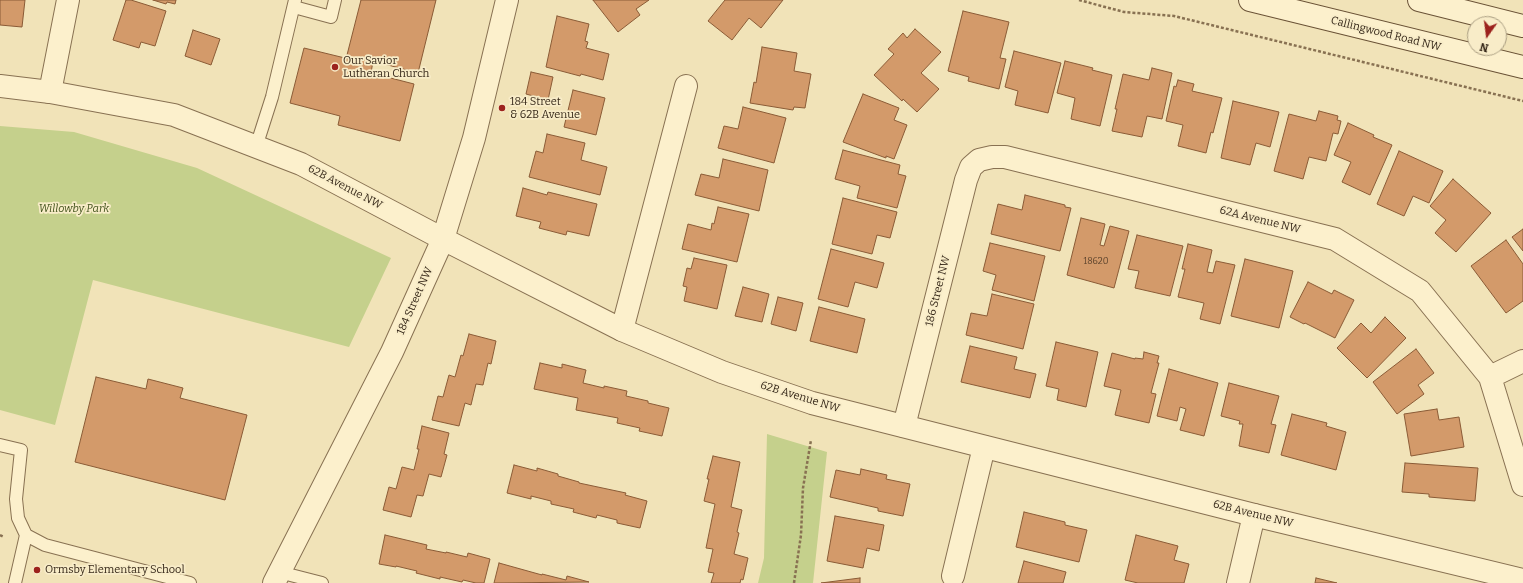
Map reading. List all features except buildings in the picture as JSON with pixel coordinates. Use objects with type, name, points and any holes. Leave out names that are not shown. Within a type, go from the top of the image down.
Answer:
[{"type":"street","points":[[50,92],[68,0]]},
{"type":"street","name":"184 Street NW","points":[[276,578],[392,352],[443,239],[474,138],[507,0]]},
{"type":"street","name":"Callingwood Road NW","points":[[1250,0],[1523,67]]},
{"type":"street","points":[[1419,0],[1523,26]]},
{"type":"street","name":"62B Avenue NW","points":[[0,86],[50,92],[174,115],[301,164],[443,239],[622,330],[722,372],[812,403],[1254,515],[1523,580]]},
{"type":"street","points":[[622,330],[686,86]]},
{"type":"street","name":"62A Avenue NW","points":[[980,160],[992,157],[1005,157],[1336,239],[1420,291],[1490,377]]},
{"type":"street","name":"186 Street NW","points":[[904,426],[966,180],[971,167],[980,160]]},
{"type":"street","points":[[1523,361],[1490,377],[1523,485]]},
{"type":"street","points":[[953,576],[984,447]]},
{"type":"street","points":[[1238,583],[1254,515]]},
{"type":"lane","points":[[256,147],[272,98],[294,3],[331,17],[335,0]]},
{"type":"lane","points":[[0,445],[21,450],[16,499],[18,518],[26,535],[45,545],[168,580],[190,583]]},
{"type":"lane","points":[[15,583],[26,535]]},
{"type":"lane","points":[[276,578],[322,583]]},
{"type":"path","points":[[1079,0],[1124,12],[1174,16],[1523,101]]},
{"type":"path","points":[[794,583],[801,535],[804,481],[811,440]]},
{"type":"path","points":[[0,535],[4,537]]},
{"type":"green space","name":"Willowby Park","points":[[0,126],[74,132],[197,168],[391,258],[349,347],[93,280],[55,425],[0,410]]},
{"type":"green space","points":[[767,434],[827,452],[813,583],[758,583],[764,558]]},
{"type":"place","name":"Our Savior Lutheran Church","points":[[335,67]]},
{"type":"place","name":"184 Street & 62B Avenue","points":[[502,108]]},
{"type":"place","name":"Ormsby Elementary School","points":[[37,570]]}]
